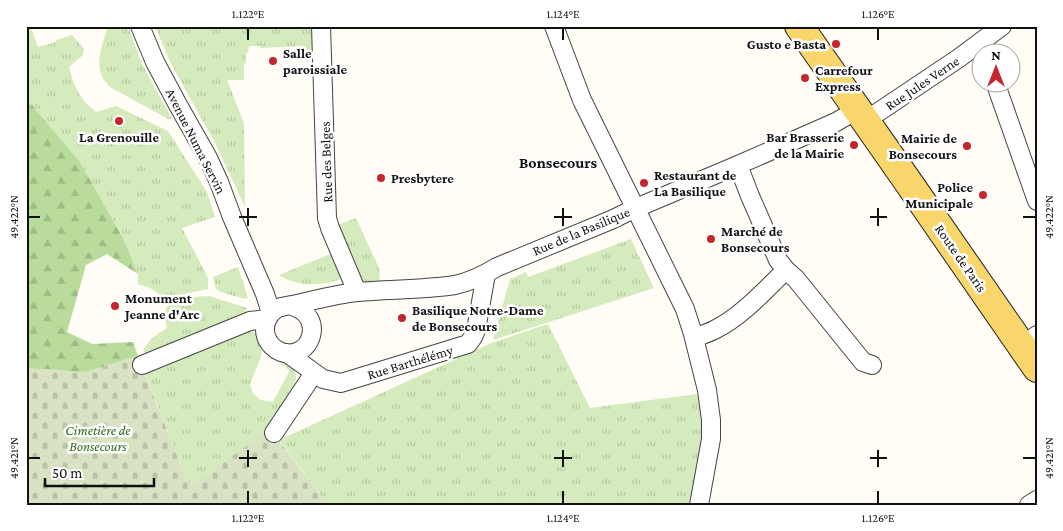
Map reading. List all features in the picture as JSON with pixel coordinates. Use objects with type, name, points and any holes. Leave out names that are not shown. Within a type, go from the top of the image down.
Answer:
[{"type":"main road","name":"Route de Paris","points":[[799,26],[899,168],[1029,340],[1037,368]]},
{"type":"street","name":"Avenue Numa Servin","points":[[140,26],[155,62],[208,158],[219,182],[265,294],[269,316]]},
{"type":"street","name":"Rue des Belges","points":[[321,26],[328,222],[357,292]]},
{"type":"street","points":[[554,26],[582,100],[685,309],[694,338],[707,390],[711,420],[711,439],[699,505]]},
{"type":"street","name":"Rue Jules Verne","points":[[988,42],[1002,26]]},
{"type":"street","name":"Rue Jules Verne","points":[[861,116],[970,53]]},
{"type":"street","points":[[999,92],[1037,201]]},
{"type":"street","name":"Rue de la Basilique","points":[[142,365],[250,321],[269,316],[277,308],[284,306],[292,306],[357,292],[406,290],[457,284],[486,274],[497,267],[611,220],[836,122],[861,116]]},
{"type":"street","points":[[738,165],[778,260],[796,279],[864,362],[872,365]]},
{"type":"street","points":[[694,338],[717,329],[730,320],[786,270]]},
{"type":"street","name":"Rue Barthélémy","points":[[287,353],[323,379],[341,383],[468,344],[476,330],[486,274]]},
{"type":"street","points":[[269,316],[265,326],[265,334],[272,347],[279,352],[287,353],[303,349],[312,335],[313,327],[306,312],[292,306]]},
{"type":"street","points":[[274,434],[314,373]]},
{"type":"street","points":[[1029,505],[1037,500]]},
{"type":"green space","points":[[26,26],[30,26],[38,47],[72,35],[84,49],[83,55],[69,67],[78,92],[96,112],[116,106],[168,131],[207,192],[215,217],[182,228],[208,278],[208,289],[165,298],[149,288],[138,285],[138,274],[124,240],[80,162],[26,98]]},
{"type":"green space","points":[[108,26],[128,26],[142,64],[171,119],[110,87],[104,80],[99,65]]},
{"type":"green space","points":[[155,26],[315,26],[315,56],[300,56],[300,46],[261,48],[260,46],[249,46],[246,53],[246,63],[244,64],[244,80],[227,80],[244,123],[245,207],[215,143],[170,62]]},
{"type":"green space","points":[[26,98],[80,162],[124,240],[138,274],[107,254],[86,265],[67,332],[92,344],[133,342],[138,356],[86,372],[26,422],[59,370],[35,369],[26,383]]},
{"type":"green space","points":[[356,218],[379,268],[380,282],[367,283],[363,281],[338,225]]},
{"type":"green space","points":[[631,239],[654,288],[493,340],[510,279],[526,272],[528,277]]},
{"type":"green space","points":[[335,252],[346,277],[321,284],[303,284],[279,275]]},
{"type":"green space","points":[[238,267],[248,298],[245,299],[216,289],[213,277]]},
{"type":"green space","points":[[209,296],[247,308],[244,317],[146,355],[143,350],[152,338],[167,328],[165,312],[171,303],[184,298]]},
{"type":"green space","points":[[548,324],[590,408],[697,394],[706,427],[695,505],[328,505],[279,440],[491,343]]},
{"type":"green space","points":[[248,331],[257,335],[262,351],[250,384],[253,394],[261,400],[273,402],[290,370],[280,363],[281,360],[295,371],[295,383],[270,429],[191,487],[142,365]]},
{"type":"green space","name":"Cimetière de Bonsecours","points":[[138,356],[184,473],[191,486],[270,429],[328,505],[26,505],[26,368],[86,372]]},
{"type":"place","name":"Gusto e Basta","points":[[836,44]]},
{"type":"place","name":"Salle paroissiale","points":[[273,61]]},
{"type":"place","name":"Carrefour Express","points":[[805,78]]},
{"type":"place","name":"La Grenouille","points":[[119,121]]},
{"type":"place","name":"Bar Brasserie de la Mairie","points":[[854,145]]},
{"type":"place","name":"Mairie de Bonsecours","points":[[967,146]]},
{"type":"place","name":"Presbytere","points":[[381,178]]},
{"type":"place","name":"Restaurant de La Basilique","points":[[644,183]]},
{"type":"place","name":"Police Municipale","points":[[983,195]]},
{"type":"place","name":"Marché de Bonsecours","points":[[711,239]]},
{"type":"place","name":"Monument Jeanne d'Arc","points":[[115,306]]},
{"type":"place","name":"Basilique Notre-Dame de Bonsecours","points":[[402,318]]},
{"type":"district","name":"Bonsecours","points":[[558,162]]}]
